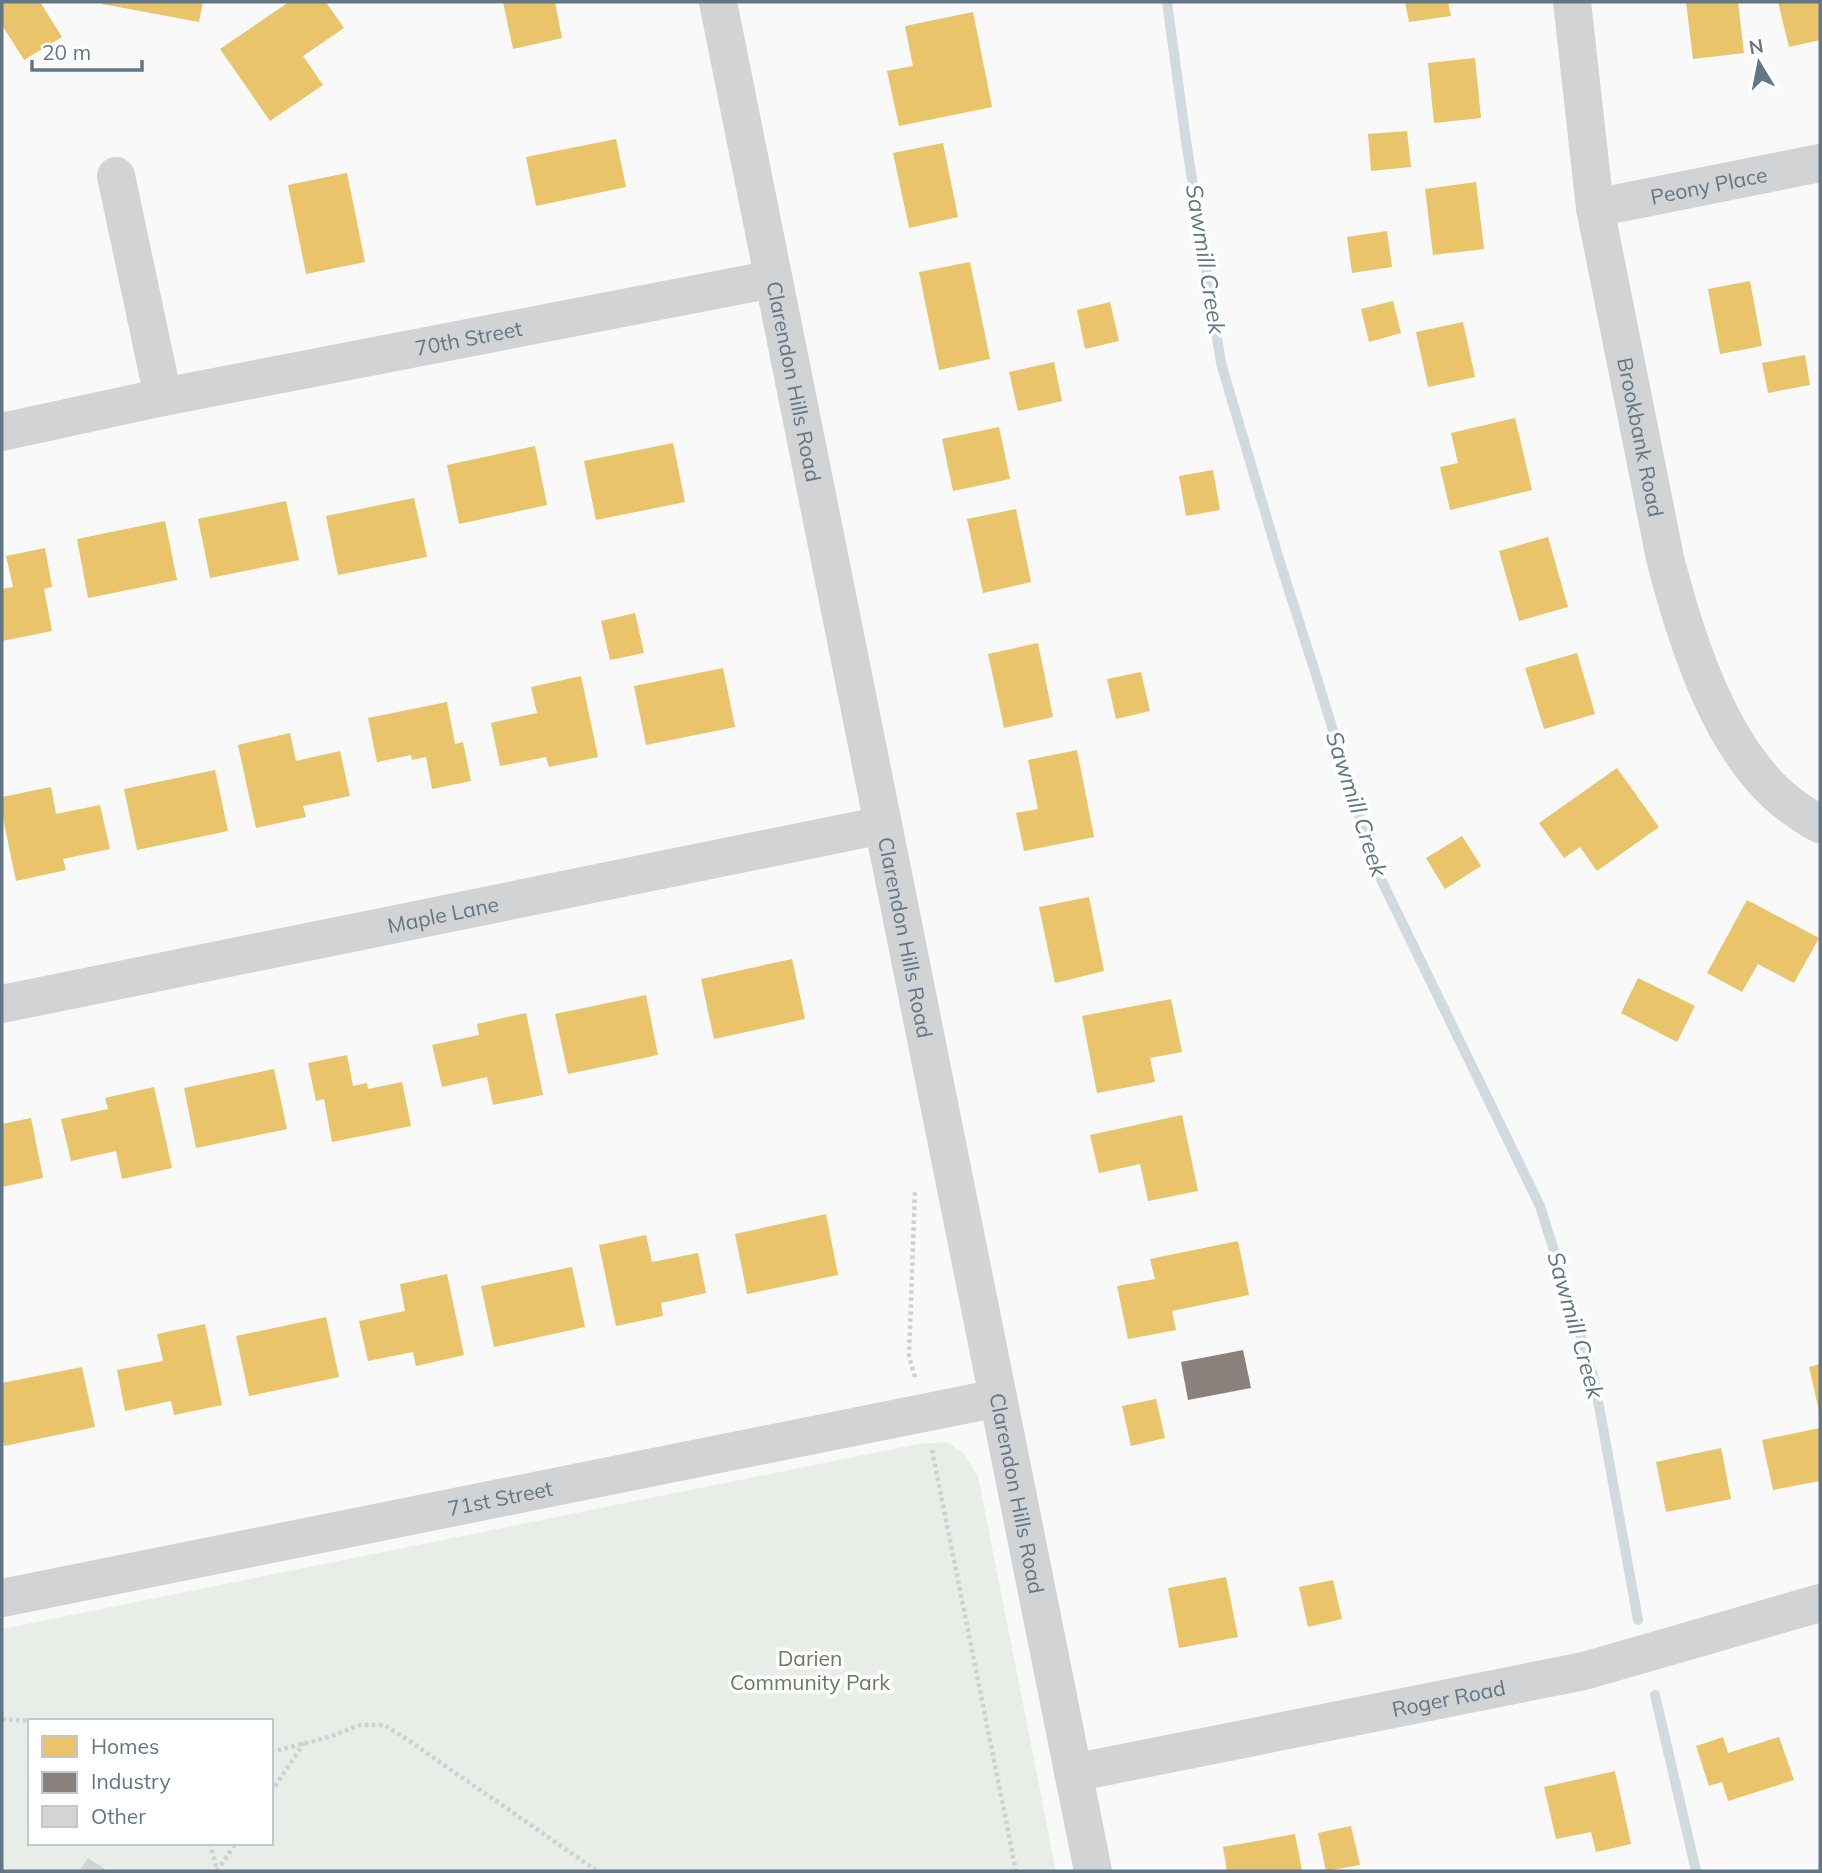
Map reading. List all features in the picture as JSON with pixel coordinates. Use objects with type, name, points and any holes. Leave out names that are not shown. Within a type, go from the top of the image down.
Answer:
[{"type":"street","name":"Clarendon Hills Road","points":[[718,2],[1093,1871]]},
{"type":"street","name":"Brookbank Road","points":[[1572,2],[1595,208],[1677,607],[1712,697],[1749,763],[1780,798],[1820,824]]},
{"type":"street","name":"Peony Place","points":[[1595,208],[1820,163]]},
{"type":"street","points":[[116,176],[163,397]]},
{"type":"street","name":"70th Street","points":[[2,432],[163,397],[774,279]]},
{"type":"street","name":"Maple Lane","points":[[2,1004],[883,825]]},
{"type":"street","name":"71st Street","points":[[2,1598],[998,1398]]},
{"type":"street","name":"Roger Road","points":[[1073,1773],[1584,1671],[1820,1602]]},
{"type":"path","points":[[916,1184],[909,1356],[925,1413],[1016,1871]]},
{"type":"path","points":[[2,1719],[28,1721]]},
{"type":"path","points":[[273,1751],[330,1737],[360,1725],[384,1725],[597,1871]]},
{"type":"path","points":[[273,1788],[305,1743]]},
{"type":"path","points":[[210,1845],[217,1871]]},
{"type":"path","points":[[217,1871],[235,1845]]},
{"type":"green space","name":"Darien Community Park","points":[[946,1442],[963,1453],[978,1476],[1056,1871],[2,1871],[2,1629],[918,1444]]},
{"type":"building: Homes","points":[[2,2],[40,2],[62,37],[24,60],[2,25]]},
{"type":"building: Homes","points":[[203,2],[199,22],[102,4]]},
{"type":"building: Homes","points":[[289,2],[326,2],[344,28],[303,56],[323,85],[270,121],[220,49]]},
{"type":"building: Homes","points":[[503,2],[555,2],[562,38],[513,49]]},
{"type":"building: Homes","points":[[1405,2],[1448,2],[1451,16],[1409,22]]},
{"type":"building: Homes","points":[[1686,2],[1738,2],[1744,53],[1693,59]]},
{"type":"building: Homes","points":[[1778,2],[1820,2],[1820,40],[1789,47]]},
{"type":"building: Homes","points":[[973,12],[992,107],[899,126],[887,71],[913,66],[905,26]]},
{"type":"building: Homes","points":[[1475,58],[1481,118],[1434,123],[1428,63]]},
{"type":"building: Homes","points":[[1407,131],[1411,167],[1371,171],[1368,134]]},
{"type":"building: Homes","points":[[616,139],[626,187],[536,206],[526,157]]},
{"type":"building: Homes","points":[[943,143],[958,217],[909,228],[893,153]]},
{"type":"building: Homes","points":[[347,173],[365,262],[306,274],[288,185]]},
{"type":"building: Homes","points":[[1476,182],[1484,249],[1433,255],[1425,189]]},
{"type":"building: Homes","points":[[1387,231],[1392,267],[1352,273],[1347,237]]},
{"type":"building: Homes","points":[[970,262],[990,359],[939,370],[919,272]]},
{"type":"building: Homes","points":[[1750,281],[1762,346],[1720,354],[1708,289]]},
{"type":"building: Homes","points":[[1393,301],[1401,333],[1369,342],[1361,309]]},
{"type":"building: Homes","points":[[1110,302],[1119,341],[1085,349],[1077,310]]},
{"type":"building: Homes","points":[[1463,322],[1475,377],[1428,387],[1416,332]]},
{"type":"building: Homes","points":[[1805,355],[1810,385],[1768,393],[1762,363]]},
{"type":"building: Homes","points":[[1054,362],[1062,401],[1018,411],[1009,372]]},
{"type":"building: Homes","points":[[1515,418],[1532,490],[1450,510],[1440,467],[1458,463],[1451,433]]},
{"type":"building: Homes","points":[[999,427],[1010,479],[953,491],[942,439]]},
{"type":"building: Homes","points":[[673,443],[685,502],[596,520],[584,461]]},
{"type":"building: Homes","points":[[535,446],[547,505],[459,524],[447,465]]},
{"type":"building: Homes","points":[[1213,470],[1220,510],[1186,516],[1179,476]]},
{"type":"building: Homes","points":[[414,498],[427,557],[338,575],[326,516]]},
{"type":"building: Homes","points":[[286,501],[299,560],[210,578],[198,519]]},
{"type":"building: Homes","points":[[1016,509],[1031,582],[983,593],[967,519]]},
{"type":"building: Homes","points":[[165,521],[177,580],[88,598],[77,539]]},
{"type":"building: Homes","points":[[1548,537],[1568,607],[1519,621],[1499,551]]},
{"type":"building: Homes","points":[[45,548],[52,587],[44,589],[52,631],[2,641],[2,589],[13,587],[6,556]]},
{"type":"building: Homes","points":[[635,613],[644,653],[610,660],[601,621]]},
{"type":"building: Homes","points":[[1038,643],[1053,717],[1004,728],[988,654]]},
{"type":"building: Homes","points":[[1577,653],[1595,714],[1544,729],[1525,668]]},
{"type":"building: Homes","points":[[723,668],[735,727],[646,745],[634,686]]},
{"type":"building: Homes","points":[[1141,672],[1150,711],[1116,719],[1107,679]]},
{"type":"building: Homes","points":[[581,676],[598,757],[549,767],[546,757],[500,766],[491,723],[537,713],[531,687]]},
{"type":"building: Homes","points":[[447,702],[455,744],[463,742],[471,781],[432,789],[426,757],[412,760],[411,755],[377,762],[368,718]]},
{"type":"building: Homes","points":[[290,733],[296,761],[340,751],[350,796],[303,806],[306,817],[256,828],[238,745]]},
{"type":"building: Homes","points":[[1077,750],[1094,837],[1024,851],[1016,813],[1038,809],[1028,760]]},
{"type":"building: Homes","points":[[1617,768],[1659,827],[1597,871],[1580,847],[1564,858],[1539,823]]},
{"type":"building: Homes","points":[[215,770],[228,831],[137,850],[124,789]]},
{"type":"building: Homes","points":[[51,787],[56,814],[100,805],[110,849],[63,859],[66,870],[16,881],[2,813],[2,797]]},
{"type":"building: Homes","points":[[1462,836],[1481,866],[1445,889],[1426,858]]},
{"type":"building: Homes","points":[[1089,897],[1104,971],[1055,983],[1039,907]]},
{"type":"building: Homes","points":[[1747,900],[1819,938],[1794,983],[1758,964],[1742,992],[1707,973]]},
{"type":"building: Homes","points":[[792,959],[805,1019],[714,1039],[701,979]]},
{"type":"building: Homes","points":[[1638,978],[1695,1006],[1677,1042],[1621,1013]]},
{"type":"building: Homes","points":[[646,995],[658,1055],[568,1074],[555,1014]]},
{"type":"building: Homes","points":[[1171,999],[1182,1052],[1150,1058],[1155,1082],[1097,1093],[1082,1016]]},
{"type":"building: Homes","points":[[526,1013],[543,1095],[493,1105],[487,1077],[442,1087],[432,1045],[479,1035],[477,1024]]},
{"type":"building: Homes","points":[[347,1055],[353,1086],[367,1083],[368,1089],[402,1082],[411,1126],[332,1142],[324,1099],[316,1101],[308,1063]]},
{"type":"building: Homes","points":[[274,1069],[287,1129],[196,1148],[184,1088]]},
{"type":"building: Homes","points":[[154,1087],[172,1168],[122,1179],[116,1151],[71,1161],[61,1119],[108,1109],[105,1098]]},
{"type":"building: Homes","points":[[1182,1115],[1198,1191],[1148,1201],[1140,1164],[1099,1173],[1090,1135]]},
{"type":"building: Homes","points":[[31,1118],[43,1178],[2,1187],[2,1124]]},
{"type":"building: Homes","points":[[826,1214],[838,1275],[747,1294],[735,1234]]},
{"type":"building: Homes","points":[[646,1235],[652,1262],[698,1253],[706,1293],[661,1303],[663,1316],[616,1326],[599,1245]]},
{"type":"building: Homes","points":[[1238,1241],[1249,1295],[1172,1311],[1176,1330],[1128,1339],[1117,1286],[1155,1279],[1150,1259]]},
{"type":"building: Homes","points":[[572,1267],[585,1327],[494,1347],[481,1286]]},
{"type":"building: Homes","points":[[447,1274],[464,1355],[416,1366],[413,1352],[368,1361],[359,1321],[405,1311],[400,1284]]},
{"type":"building: Homes","points":[[326,1317],[339,1377],[249,1396],[236,1336]]},
{"type":"building: Homes","points":[[205,1324],[222,1405],[174,1415],[171,1401],[125,1411],[117,1370],[163,1361],[157,1334]]},
{"type":"building: Homes","points":[[1820,1364],[1820,1410],[1819,1411],[1809,1367]]},
{"type":"building: Homes","points":[[82,1367],[95,1427],[4,1446],[2,1383]]},
{"type":"building: Homes","points":[[1156,1399],[1165,1438],[1131,1446],[1122,1406]]},
{"type":"building: Homes","points":[[1820,1428],[1820,1481],[1773,1490],[1762,1440]]},
{"type":"building: Homes","points":[[1721,1448],[1731,1499],[1666,1512],[1656,1462]]},
{"type":"building: Homes","points":[[1226,1577],[1238,1637],[1179,1648],[1168,1588]]},
{"type":"building: Homes","points":[[1333,1580],[1342,1619],[1308,1627],[1299,1587]]},
{"type":"building: Homes","points":[[1723,1737],[1728,1753],[1779,1737],[1794,1780],[1728,1801],[1722,1782],[1709,1786],[1696,1746]]},
{"type":"building: Homes","points":[[1615,1771],[1631,1844],[1596,1852],[1591,1832],[1556,1839],[1544,1787]]},
{"type":"building: Homes","points":[[1351,1826],[1360,1865],[1326,1871],[1318,1833]]},
{"type":"building: Homes","points":[[1295,1834],[1302,1871],[1227,1871],[1223,1847]]},
{"type":"building: Industry","points":[[1243,1350],[1251,1388],[1188,1400],[1181,1362]]},
{"type":"building: Other","points":[[88,1858],[108,1871],[79,1871]]},
{"type":"waterway","name":"Sawmill Creek","points":[[1167,2],[1221,363],[1375,867],[1540,1206],[1594,1379],[1638,1620]]},
{"type":"waterway","name":"Sawmill Creek","points":[[1655,1695],[1696,1871]]}]
